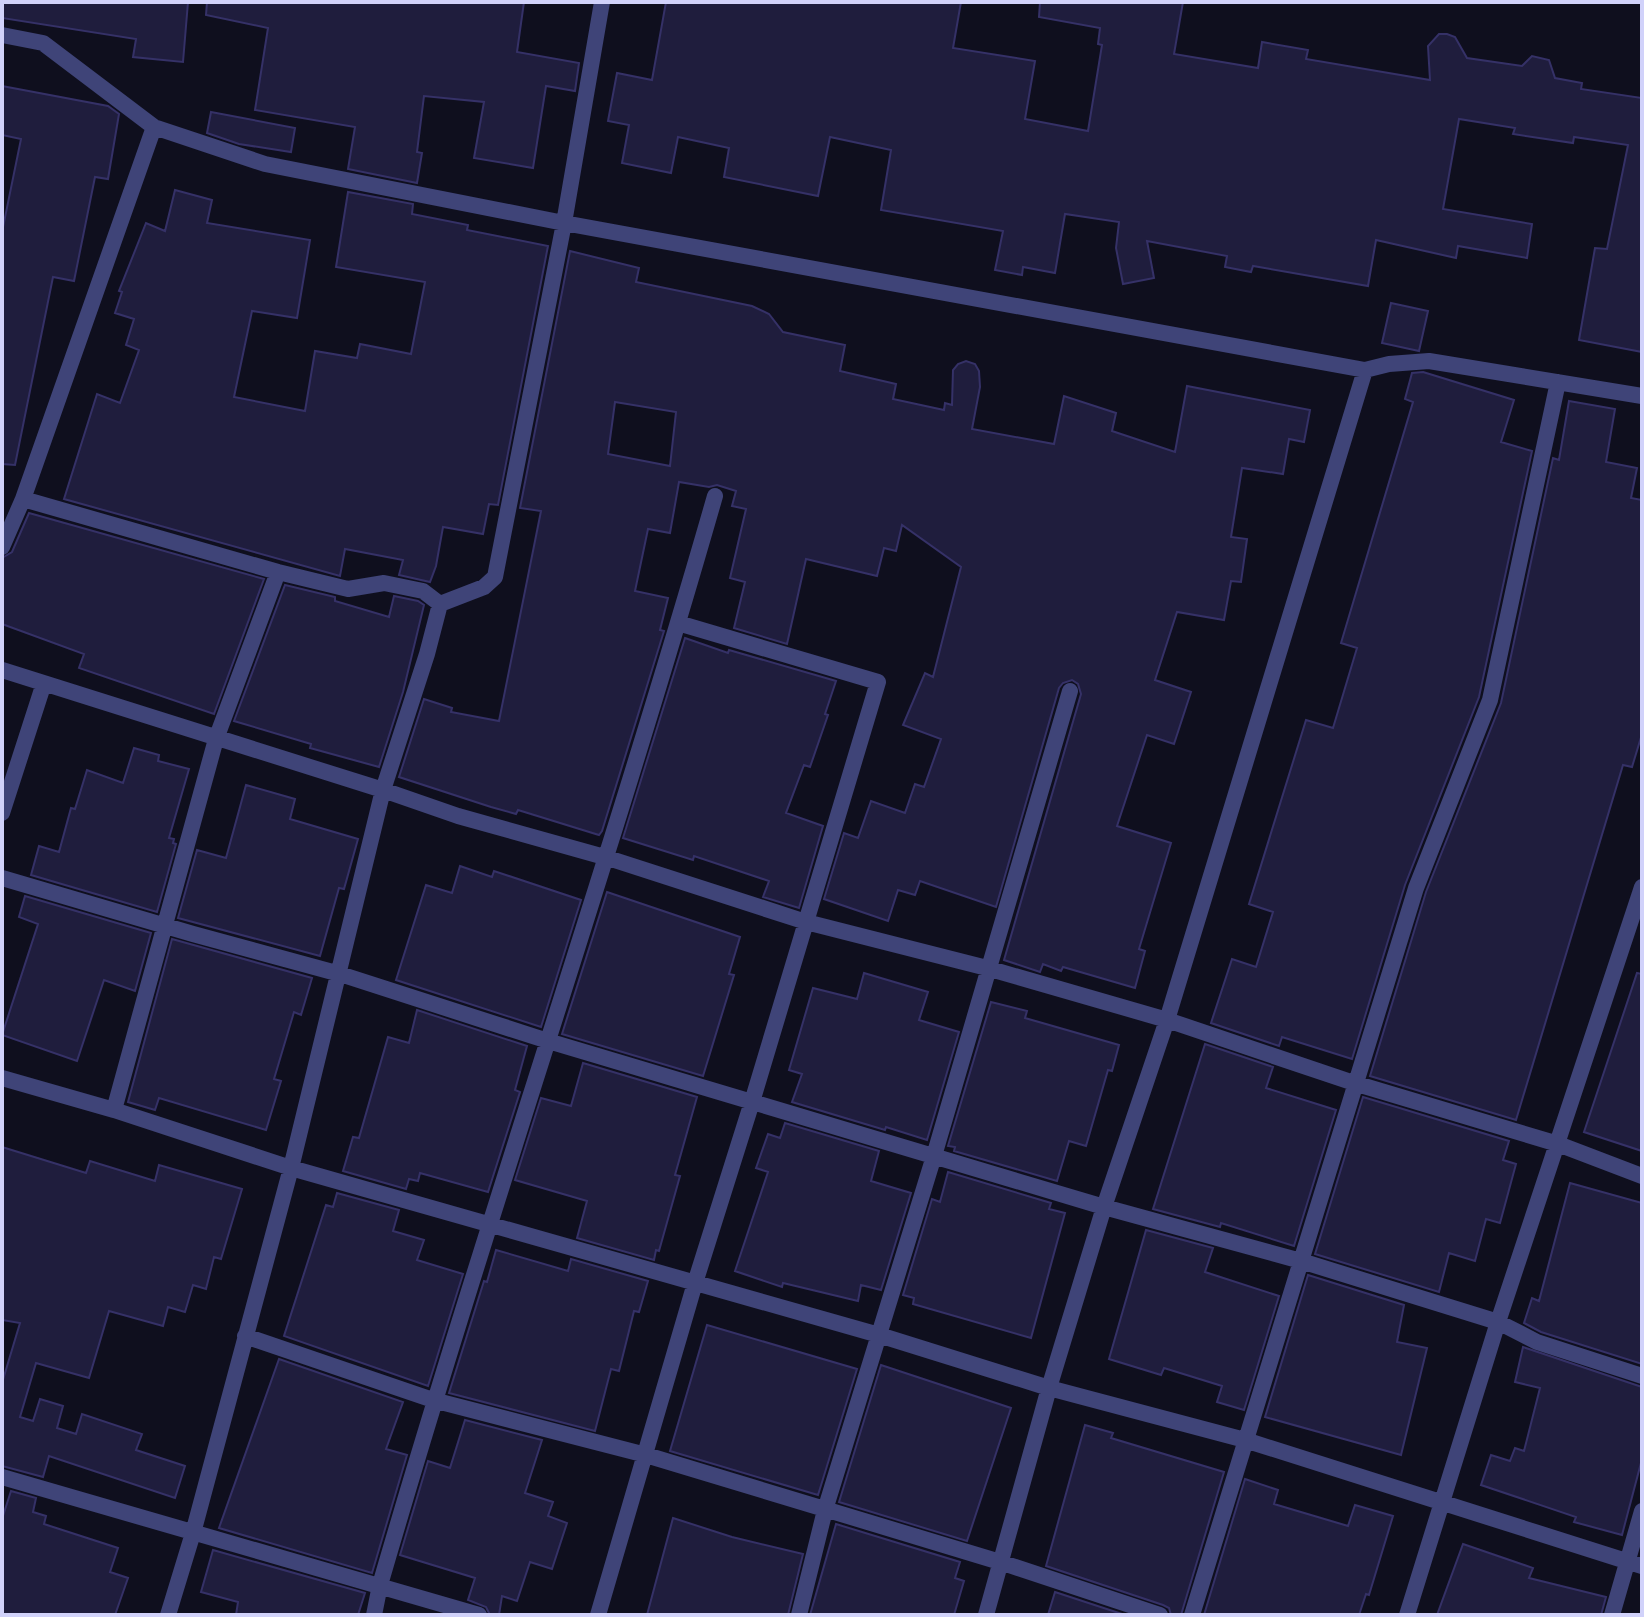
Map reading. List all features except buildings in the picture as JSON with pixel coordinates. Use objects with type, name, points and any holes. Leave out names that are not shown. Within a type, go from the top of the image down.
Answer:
[{"type":"street","points":[[440,604],[484,587],[495,577],[564,223],[602,2]]},
{"type":"street","points":[[2,35],[43,43],[154,127],[265,164],[564,223],[1365,370],[1389,364],[1429,361],[1642,396]]},
{"type":"street","points":[[2,547],[23,499],[154,127]]},
{"type":"street","points":[[986,1615],[1049,1388],[1104,1207],[1167,1020],[1365,370]]},
{"type":"street","points":[[1192,1615],[1416,888],[1490,700],[1558,382]]},
{"type":"street","points":[[374,1615],[433,1400],[608,858],[715,496]]},
{"type":"street","points":[[23,499],[278,572],[348,589],[384,583],[423,591],[440,604]]},
{"type":"street","points":[[114,1110],[216,739],[278,572]]},
{"type":"street","points":[[168,1615],[291,1168],[383,790],[440,604]]},
{"type":"street","points":[[598,1615],[695,1283],[878,682],[678,623]]},
{"type":"street","points":[[2,670],[458,816],[608,858],[806,922],[987,968],[1167,1020],[1354,1083],[1558,1144],[1642,1176]]},
{"type":"street","points":[[2,813],[44,683]]},
{"type":"street","points":[[799,1615],[825,1510],[934,1156],[1070,691]]},
{"type":"street","points":[[2,878],[340,974],[548,1041],[1104,1207],[1301,1261],[1498,1322],[1537,1342],[1642,1376]]},
{"type":"street","points":[[1407,1615],[1498,1322],[1642,887]]},
{"type":"street","points":[[2,1078],[114,1110],[291,1168],[879,1335],[1049,1388],[1245,1440],[1634,1564]]},
{"type":"street","points":[[245,1336],[433,1400],[646,1455],[1000,1562],[1160,1615]]},
{"type":"street","points":[[2,1477],[479,1615]]},
{"type":"street","points":[[1612,1615],[1634,1564],[1642,1511]]}]
